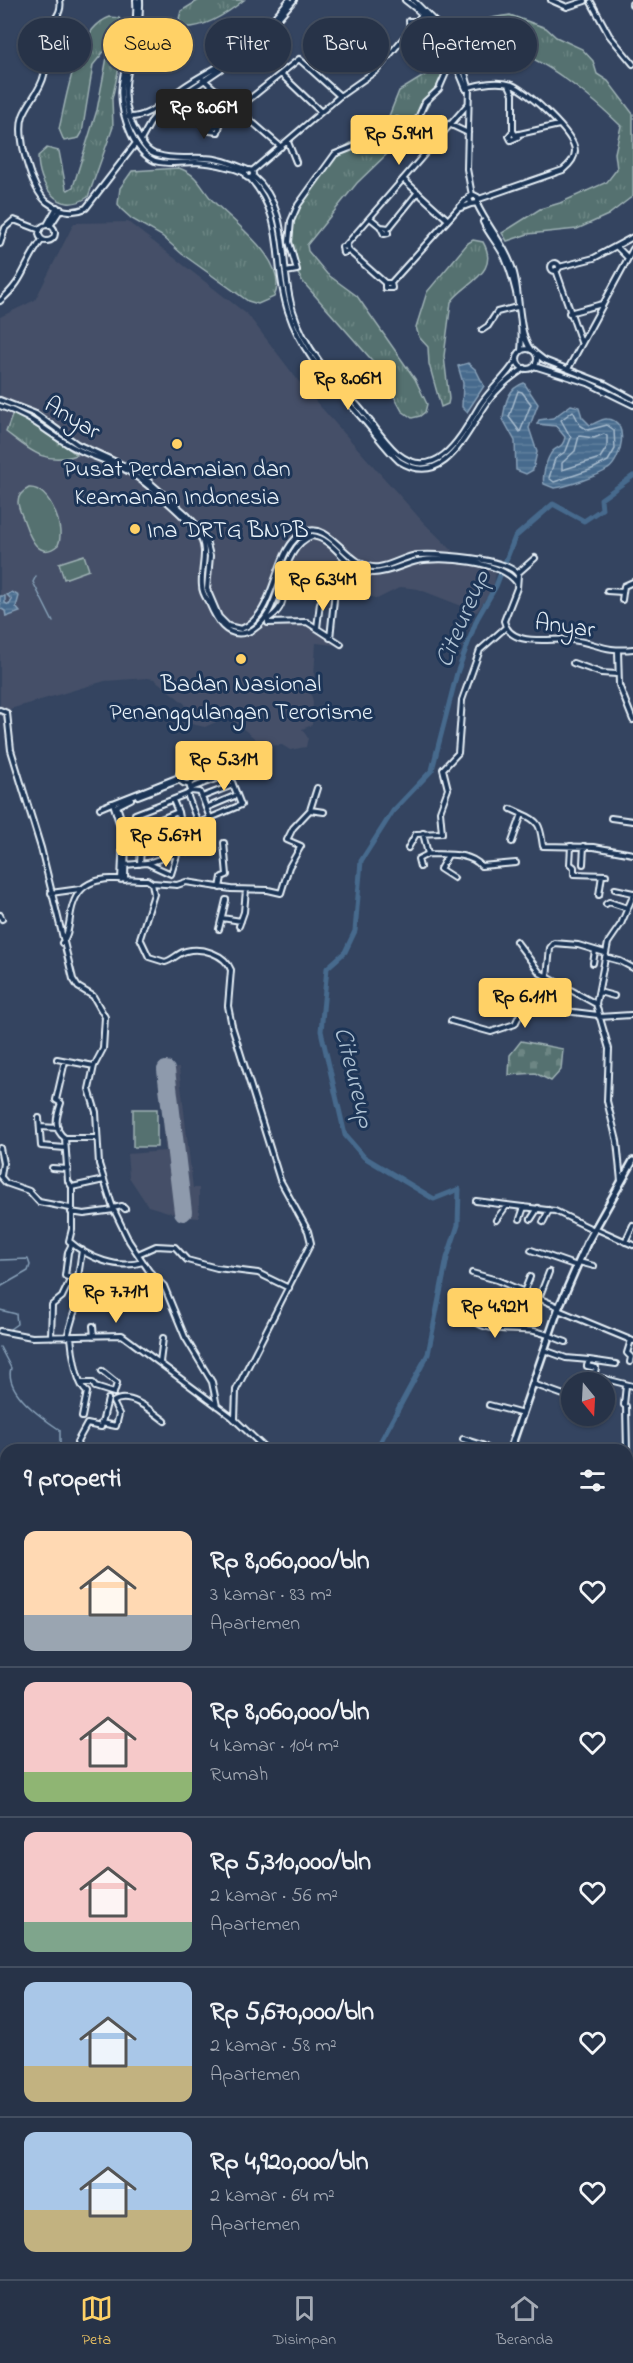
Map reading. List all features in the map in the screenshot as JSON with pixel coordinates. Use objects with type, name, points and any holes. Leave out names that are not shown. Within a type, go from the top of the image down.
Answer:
[{"type":"main road","points":[[512,1444],[558,1308],[595,1229],[633,1161]]},
{"type":"street","points":[[60,0],[60,12],[48,33],[43,79],[25,111],[20,133],[27,160],[40,193],[45,200],[59,208],[76,211],[90,205],[122,157],[136,143]]},
{"type":"street","points":[[138,0],[138,34],[126,76],[122,103],[136,143],[145,154],[158,161],[212,163],[250,174]]},
{"type":"street","points":[[129,117],[147,114],[232,57],[256,37],[289,0]]},
{"type":"street","points":[[141,141],[152,120],[162,109],[202,78],[244,53],[294,0]]},
{"type":"street","points":[[405,0],[424,12],[428,18]]},
{"type":"street","points":[[413,0],[451,42],[468,89],[467,168],[471,196],[511,262],[523,340],[517,359],[482,402],[460,444]]},
{"type":"street","points":[[551,0],[567,7],[584,1],[592,1],[609,34],[633,64]]},
{"type":"street","points":[[419,18],[424,12]]},
{"type":"street","points":[[250,174],[340,96],[377,70],[401,41]]},
{"type":"street","points":[[221,122],[298,60],[303,60],[340,96]]},
{"type":"street","points":[[286,272],[297,270],[289,242],[293,216],[333,157],[358,145],[393,122],[400,120],[410,127],[415,124],[425,102],[439,89],[446,72]]},
{"type":"street","points":[[461,72],[468,89]]},
{"type":"street","points":[[281,74],[321,112]]},
{"type":"street","points":[[202,78],[281,147]]},
{"type":"street","points":[[456,210],[550,175],[567,166],[573,159],[574,147],[559,125],[520,89],[509,84],[496,83],[468,89]]},
{"type":"street","points":[[509,84],[513,94],[513,131],[509,136],[511,140],[559,125]]},
{"type":"street","points":[[513,94],[520,89]]},
{"type":"street","points":[[122,103],[141,141],[149,151],[159,156],[214,159],[250,174],[272,197],[293,312],[309,348],[363,416]]},
{"type":"street","points":[[391,282],[392,288],[389,290],[384,286],[386,283],[349,250],[342,252],[342,247],[370,218],[469,103]]},
{"type":"street","points":[[544,128],[550,115]]},
{"type":"street","points":[[449,124],[460,127],[468,134]]},
{"type":"street","points":[[288,142],[296,162]]},
{"type":"street","points":[[403,179],[447,219]]},
{"type":"street","points":[[370,218],[381,227],[387,228],[418,192]]},
{"type":"street","points":[[471,196],[475,203]]},
{"type":"street","points":[[386,283],[391,282],[447,219],[471,196]]},
{"type":"street","points":[[0,244],[5,228],[14,220],[40,230],[49,226],[59,208]]},
{"type":"street","points":[[0,301],[21,281],[30,254],[42,240],[53,239],[54,231],[49,226]]},
{"type":"street","points":[[279,229],[282,288],[297,336],[316,368],[395,452],[417,465],[445,455],[460,444],[490,399],[525,368],[534,366],[588,383],[633,405]]},
{"type":"street","points":[[40,230],[42,240]]},
{"type":"street","points":[[582,342],[569,313],[557,269],[584,261],[617,247],[633,237]]},
{"type":"street","points":[[617,247],[628,258]]},
{"type":"street","points":[[568,369],[633,249]]},
{"type":"street","points":[[569,313],[602,304]]},
{"type":"street","points":[[482,330],[488,327],[497,312],[519,306]]},
{"type":"street","points":[[523,340],[544,360],[633,399]]},
{"type":"street","points":[[521,351],[533,351]]},
{"type":"street","points":[[533,351],[537,361],[534,366]]},
{"type":"street","points":[[517,359],[525,368]]},
{"type":"street","points":[[507,374],[511,378]]},
{"type":"street","name":"Anyar","points":[[0,400],[4,405],[36,414],[71,441],[146,477],[195,522],[209,550],[205,579],[220,623],[239,633],[253,629],[269,610],[296,548],[312,536],[323,540],[349,564],[368,573],[380,573],[429,560],[493,566],[517,583]]},
{"type":"street","points":[[220,623],[238,629],[249,625],[262,608],[292,544],[304,533],[312,531],[324,533],[352,558],[369,567],[380,567],[419,555],[498,562],[518,573],[535,558]]},
{"type":"street","name":"Anyar","points":[[518,573],[517,583],[504,621],[506,627],[531,640],[576,640],[602,649],[633,649]]},
{"type":"street","points":[[622,600],[625,584],[633,582]]},
{"type":"street","points":[[272,589],[283,591],[282,602],[278,611],[268,619],[268,623],[305,622],[341,644]]},
{"type":"street","points":[[330,638],[335,590]]},
{"type":"street","points":[[607,591],[623,592]]},
{"type":"street","points":[[317,628],[320,603]]},
{"type":"street","points":[[408,848],[415,835],[423,832],[442,833],[440,811],[448,786],[442,776],[443,769],[458,753],[462,703],[468,679],[483,646],[506,627]]},
{"type":"street","points":[[618,650],[617,674],[622,698],[633,720]]},
{"type":"street","points":[[573,663],[601,673],[617,674]]},
{"type":"street","points":[[0,710],[7,713],[11,750],[41,848],[62,943],[74,982],[91,994],[105,1015],[103,1049],[94,1066],[89,1089],[96,1110],[96,1138],[99,1164],[104,1180],[114,1209],[138,1254],[164,1286],[184,1337],[212,1382],[218,1406]]},
{"type":"street","points":[[123,880],[126,832],[117,806],[179,779],[183,769],[193,773],[223,762]]},
{"type":"street","points":[[140,864],[142,839],[136,813],[173,800],[190,789],[229,774],[241,806],[197,823],[182,830],[188,852],[199,850],[204,845],[197,823],[190,789],[193,773]]},
{"type":"street","points":[[179,779],[190,789],[199,791],[210,818]]},
{"type":"street","points":[[100,808],[179,779]]},
{"type":"street","points":[[202,797],[233,785]]},
{"type":"street","points":[[51,893],[81,889],[96,880],[147,880],[152,883],[177,885],[186,882],[220,888],[268,890],[281,893],[289,867],[301,846],[287,840],[293,828],[310,810],[317,788]]},
{"type":"street","points":[[206,808],[237,795]]},
{"type":"street","points":[[140,827],[164,820],[178,812],[173,800]]},
{"type":"street","points":[[113,803],[123,836],[124,865]]},
{"type":"street","points":[[511,809],[531,817],[543,832],[543,846],[584,846],[633,854]]},
{"type":"street","points":[[310,810],[324,812]]},
{"type":"street","points":[[512,842],[522,814]]},
{"type":"street","points":[[611,818],[633,820]]},
{"type":"street","points":[[147,863],[164,869],[173,865],[177,860],[177,852],[164,820]]},
{"type":"street","points":[[142,839],[168,829]]},
{"type":"street","points":[[423,832],[428,854]]},
{"type":"street","points":[[184,842],[202,835]]},
{"type":"street","points":[[141,853],[172,840]]},
{"type":"street","points":[[220,888],[222,877],[226,875],[224,843]]},
{"type":"street","points":[[571,846],[570,864],[574,866],[574,874],[604,875],[599,896]]},
{"type":"street","points":[[583,864],[584,846]]},
{"type":"street","points":[[124,865],[147,863],[177,852]]},
{"type":"street","points":[[420,867],[418,859],[428,854],[448,855],[477,861],[481,866],[516,863]]},
{"type":"street","points":[[448,855],[440,869],[454,878]]},
{"type":"street","points":[[152,883],[154,894],[140,936],[147,955],[155,961],[165,962],[187,951],[199,950],[221,957],[231,970],[228,1008],[232,1026],[280,1180],[311,1238],[310,1249],[236,1390],[235,1419]]},
{"type":"street","points":[[62,943],[75,899],[81,889]]},
{"type":"street","points":[[615,889],[633,895],[605,955],[596,1004],[609,1052],[607,1101],[616,1141],[621,1184]]},
{"type":"street","points":[[222,918],[240,924],[246,890]]},
{"type":"street","points":[[219,929],[226,900]]},
{"type":"street","points":[[606,904],[609,902],[627,908]]},
{"type":"street","points":[[516,941],[533,966],[549,978],[596,1004]]},
{"type":"street","points":[[546,985],[553,944],[578,945],[620,960],[633,968]]},
{"type":"street","points":[[593,963],[595,951]]},
{"type":"street","points":[[599,992],[614,996]]},
{"type":"street","points":[[451,1021],[492,1032],[515,1024],[524,1006],[599,1016],[631,1015]]},
{"type":"street","points":[[57,1059],[94,1066]]},
{"type":"street","points":[[65,1061],[56,1100],[61,1103],[57,1116],[58,1128],[65,1138],[72,1187],[70,1210],[72,1229],[69,1240],[82,1250],[114,1264],[130,1266],[143,1262]]},
{"type":"street","points":[[39,1118],[43,1148],[66,1148]]},
{"type":"street","points":[[40,1127],[58,1128]]},
{"type":"street","points":[[65,1138],[96,1138]]},
{"type":"street","points":[[0,1148],[3,1163],[0,1176],[6,1183],[29,1191],[39,1202],[84,1214],[122,1206],[125,1209]]},
{"type":"street","points":[[52,1168],[68,1169]]},
{"type":"street","points":[[72,1187],[104,1180]]},
{"type":"street","points":[[476,1201],[549,1210],[633,1245]]},
{"type":"street","points":[[496,1220],[507,1205]]},
{"type":"street","points":[[520,1219],[525,1207]]},
{"type":"street","points":[[531,1219],[538,1208]]},
{"type":"street","points":[[543,1222],[549,1210]]},
{"type":"street","points":[[625,1242],[633,1225]]},
{"type":"street","points":[[51,1337],[53,1326],[50,1311],[52,1305],[62,1297],[71,1278],[65,1276],[68,1252],[72,1244]]},
{"type":"street","points":[[138,1254],[156,1246],[175,1247],[187,1260],[217,1268],[260,1274],[289,1288]]},
{"type":"street","points":[[82,1250],[73,1301],[76,1306],[69,1337],[81,1383],[87,1392],[82,1417]]},
{"type":"street","points":[[531,1250],[578,1264],[594,1266]]},
{"type":"street","points":[[539,1298],[549,1272]]},
{"type":"street","points":[[472,1274],[497,1280],[632,1341],[627,1353],[631,1357],[630,1362]]},
{"type":"street","points":[[78,1277],[98,1287]]},
{"type":"street","points":[[524,1292],[530,1277]]},
{"type":"street","points":[[472,1310],[472,1317],[477,1323],[548,1335],[566,1342]]},
{"type":"street","points":[[93,1326],[94,1336]]},
{"type":"street","points":[[0,1331],[12,1335],[51,1337],[122,1335],[235,1419],[261,1444]]},
{"type":"street","points":[[160,1363],[163,1338]]},
{"type":"street","points":[[543,1350],[566,1358],[616,1364]]},
{"type":"street","points":[[589,1360],[587,1366],[596,1368],[595,1372]]},
{"type":"street","points":[[81,1383],[93,1383],[95,1386],[114,1393],[117,1383],[102,1371]]},
{"type":"street","points":[[615,1383],[633,1386]]},
{"type":"street","points":[[532,1384],[561,1394]]},
{"type":"street","points":[[626,1385],[624,1405],[626,1406],[627,1444]]},
{"type":"street","points":[[100,1434],[108,1399]]},
{"type":"street","points":[[78,1444],[87,1424],[116,1425],[119,1414],[112,1403],[118,1399],[142,1404],[165,1421]]},
{"type":"street","points":[[489,1405],[523,1414]]},
{"type":"street","points":[[626,1420],[633,1422]]},
{"type":"street","points":[[463,1439],[479,1444]]},
{"type":"shaded area","name":"Pusat Perdamaian dan Keamanan Indonesia","points":[[128,222],[248,315],[303,387],[424,523],[457,555],[497,561],[494,586],[477,612],[418,589],[401,587],[377,599],[294,564],[267,627],[308,625],[335,643],[334,645],[316,643],[314,679],[309,680],[308,685],[313,701],[312,725],[302,729],[308,738],[306,747],[290,750],[282,745],[264,746],[235,722],[225,718],[205,727],[191,724],[185,704],[154,679],[148,678],[105,681],[0,712],[0,317],[35,300],[74,223]]},
{"type":"shaded area","points":[[179,1068],[193,1188],[199,1188],[199,1218],[185,1217],[148,1206],[129,1177],[127,1154],[165,1151],[160,1069]]},
{"type":"green space","points":[[199,0],[244,0],[224,14],[216,18],[205,18],[205,23],[193,26],[193,18],[179,18],[181,11]]},
{"type":"green space","points":[[510,15],[518,18],[492,18]]},
{"type":"green space","points":[[103,21],[103,53],[93,65],[82,133],[79,138],[64,141],[59,129],[69,83],[72,72],[91,72],[91,32]]},
{"type":"green space","points":[[537,25],[582,49],[593,61],[597,74],[608,81],[633,114],[633,196],[608,215],[577,229],[528,234],[507,241],[502,233],[540,209],[560,203],[607,182],[617,169],[615,153],[621,126],[597,104],[537,61]]},
{"type":"green space","points":[[104,72],[118,72],[112,99],[113,127],[88,197],[68,203],[59,200],[46,187],[38,156],[47,148],[59,151],[66,188],[68,190],[73,187],[97,110]]},
{"type":"green space","points":[[428,72],[448,72],[417,125],[357,183],[307,245],[308,251],[327,274],[357,296],[415,379],[427,404],[425,412],[412,418],[402,411],[378,367],[303,282],[295,269],[288,247],[289,224],[295,208],[338,151],[379,125],[389,116],[399,91]]},
{"type":"green space","points":[[179,168],[194,177],[212,200],[245,231],[267,257],[274,270],[277,284],[274,297],[258,304],[248,301],[182,254],[162,236],[132,219],[121,209],[118,204],[120,188],[132,171]]},
{"type":"green space","points":[[473,240],[483,242],[487,262],[479,276],[451,302],[444,356],[449,399],[448,404],[441,407],[429,364],[428,347],[419,337],[416,327],[427,292]]},
{"type":"green space","points":[[13,413],[35,424],[77,455],[56,458],[31,450],[6,432]]},
{"type":"green space","points":[[29,488],[37,489],[44,494],[50,501],[58,520],[60,538],[58,545],[51,549],[40,549],[35,545],[19,509],[19,497]]},
{"type":"green space","points":[[84,555],[89,570],[64,579],[59,563]]},
{"type":"green space","points":[[521,1041],[563,1049],[561,1070],[551,1081],[535,1073],[509,1075],[510,1055]]},
{"type":"green space","points":[[133,1109],[157,1109],[157,1147],[133,1147]]},
{"type":"water","points":[[468,363],[476,370],[484,386],[467,412],[462,407],[463,383],[458,366]]},
{"type":"water","points":[[524,383],[538,404],[529,428],[537,452],[533,470],[526,474],[516,470],[515,441],[503,419],[506,402],[511,392]]},
{"type":"water","points":[[571,405],[579,407],[582,417],[590,425],[605,419],[614,421],[621,433],[620,450],[613,465],[603,472],[554,488],[544,484],[545,470],[552,452],[562,444],[565,437],[556,426],[537,424],[539,420],[553,418]]},
{"type":"water","points":[[12,592],[19,596],[16,607],[20,612],[6,617],[5,611],[0,608],[0,596],[5,596],[5,603],[9,605],[12,600],[7,595]]},
{"type":"waterway","name":"Citeureup","points":[[379,1444],[428,1354],[447,1258],[458,1225],[459,1189],[434,1199],[364,1157],[345,1135],[321,1031],[327,968],[345,952],[355,931],[361,861],[393,811],[432,770],[457,673],[477,619],[496,586],[515,537],[553,504],[584,521],[602,509],[601,499],[633,476]]},
{"type":"waterway","points":[[36,576],[33,582],[53,622]]},
{"type":"waterway","points":[[0,1260],[28,1259],[30,1265],[28,1271],[0,1287]]},
{"type":"waterway","points":[[0,1310],[16,1314],[17,1324],[10,1329]]},
{"type":"waterway","points":[[0,1347],[11,1368],[10,1377],[13,1386],[26,1404],[60,1430],[60,1444]]},
{"type":"runway","points":[[166,1070],[183,1212]]},
{"type":"place","name":"Pusat Perdamaian dan Keamanan Indonesia","points":[[177,444]]},
{"type":"place","name":"Ina DRTG BNPB","points":[[135,529]]},
{"type":"place","name":"Badan Nasional Penanggulangan Terorisme","points":[[241,659]]}]
